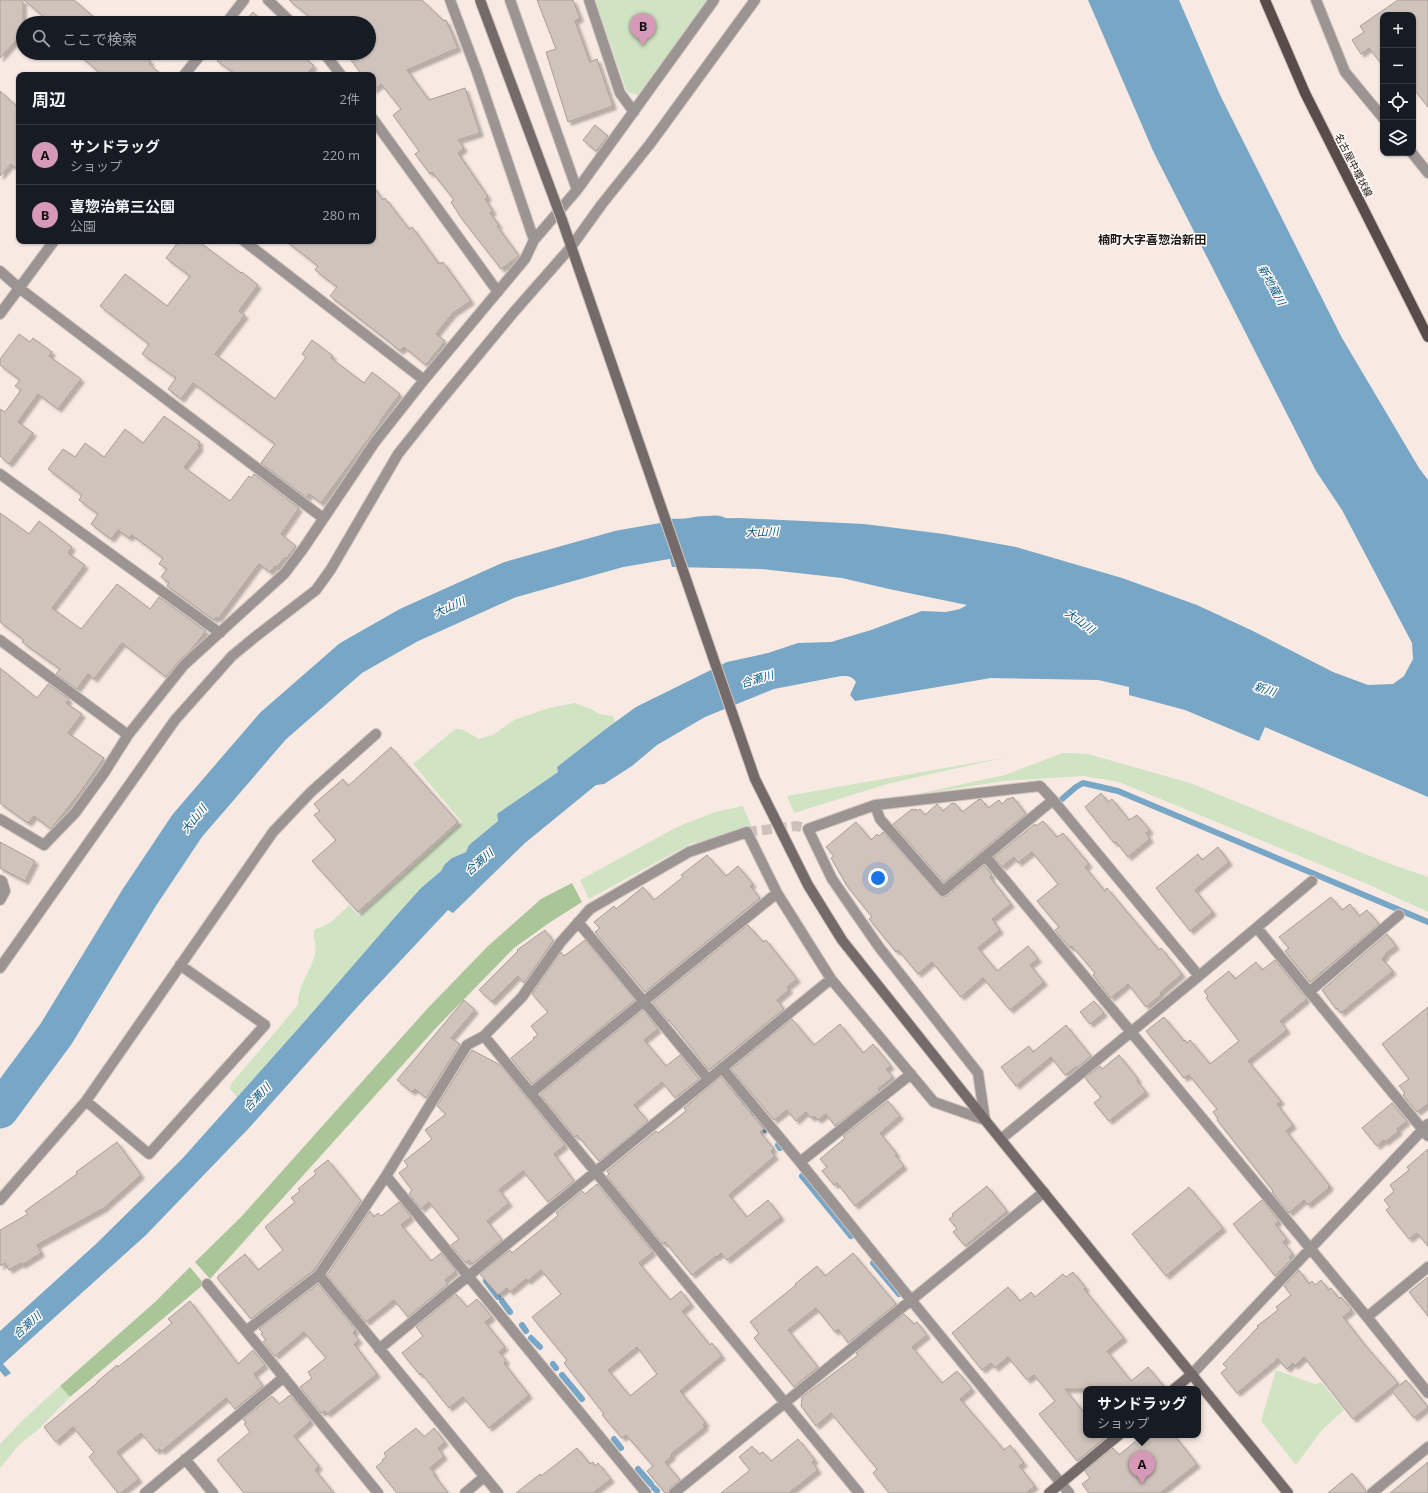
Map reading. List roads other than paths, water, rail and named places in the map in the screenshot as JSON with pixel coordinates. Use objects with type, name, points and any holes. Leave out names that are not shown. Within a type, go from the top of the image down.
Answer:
[{"type":"main road","name":"名古屋中環状線","points":[[1265,0],[1305,93],[1428,337]]},
{"type":"street","points":[[231,16],[244,0]]},
{"type":"street","points":[[268,0],[285,16]]},
{"type":"street","points":[[450,0],[477,72],[534,240]]},
{"type":"street","points":[[480,0],[562,220],[755,779],[808,885],[842,940],[985,1120],[1288,1493]]},
{"type":"street","points":[[510,0],[577,190]]},
{"type":"street","points":[[589,0],[620,93],[634,112]]},
{"type":"street","points":[[0,819],[44,845],[75,813],[128,735],[184,666],[284,574],[303,549],[375,442],[424,380],[525,259],[534,240],[577,190],[714,0]]},
{"type":"street","points":[[0,968],[175,720],[232,656],[316,590],[331,569],[398,454],[436,405],[494,336],[572,250],[602,204],[650,144],[755,0]]},
{"type":"street","points":[[1316,0],[1345,72],[1380,114]]},
{"type":"street","points":[[186,72],[196,60]]},
{"type":"street","points":[[329,60],[339,72]]},
{"type":"street","points":[[376,123],[498,292]]},
{"type":"street","points":[[1414,156],[1428,173]]},
{"type":"street","points":[[0,314],[52,244]]},
{"type":"street","points":[[248,244],[424,380]]},
{"type":"street","points":[[0,271],[19,288],[323,518]]},
{"type":"street","points":[[0,474],[220,633]]},
{"type":"street","points":[[0,640],[128,735]]},
{"type":"street","points":[[0,1200],[86,1100],[273,832],[311,792],[376,734]]},
{"type":"street","points":[[985,1120],[978,1073],[879,947],[832,879],[808,829],[875,805],[1040,786],[1199,976]]},
{"type":"street","points":[[875,805],[880,819],[943,891],[986,857],[1053,800]]},
{"type":"street","points":[[246,1331],[319,1275],[386,1176],[467,1045],[484,1036],[522,997],[560,944],[590,909],[689,852],[747,832],[777,893],[831,979],[934,1102],[985,1120]]},
{"type":"street","points":[[986,857],[1367,1317],[1428,1393]]},
{"type":"street","points":[[0,880],[2,881],[5,891],[0,900]]},
{"type":"street","points":[[1001,1139],[1131,1033],[1312,881]]},
{"type":"street","points":[[531,1093],[777,893]]},
{"type":"street","points":[[1309,992],[1399,915]]},
{"type":"street","points":[[578,922],[708,1079]]},
{"type":"street","points":[[1178,1386],[1192,1374],[1426,1130],[1257,928]]},
{"type":"street","points":[[86,1100],[149,1154],[265,1025],[180,965]]},
{"type":"street","points":[[379,1349],[831,979]]},
{"type":"street","points":[[484,1036],[859,1493]]},
{"type":"street","points":[[722,1068],[1069,1493]]},
{"type":"street","points":[[800,1162],[911,1074]]},
{"type":"street","points":[[386,1176],[646,1493]]},
{"type":"street","points":[[674,1493],[1044,1192]]},
{"type":"street","points":[[1367,1317],[1428,1267]]},
{"type":"street","points":[[319,1275],[498,1493]]},
{"type":"street","points":[[207,1284],[378,1493]]},
{"type":"street","points":[[145,1493],[284,1377]]},
{"type":"street","points":[[1049,1493],[1115,1438]]},
{"type":"street","points":[[1372,1493],[1428,1447]]},
{"type":"street","points":[[185,1460],[213,1493]]},
{"type":"street","points":[[464,1493],[484,1476]]},
{"type":"water","points":[[1088,0],[1179,0],[1220,95],[1342,338],[1419,468],[1428,480],[1428,797],[1265,727],[1259,741],[1185,710],[1129,695],[1129,687],[1098,680],[991,678],[855,701],[850,695],[856,682],[850,677],[841,676],[774,689],[705,717],[657,745],[632,766],[604,784],[596,785],[525,843],[453,913],[448,910],[360,1004],[249,1128],[146,1235],[3,1364],[11,1373],[5,1377],[0,1371],[0,1331],[96,1244],[182,1159],[421,888],[441,871],[445,864],[452,858],[466,852],[469,845],[498,821],[497,814],[558,772],[557,767],[636,707],[727,662],[768,653],[798,643],[831,642],[871,630],[922,611],[946,612],[960,609],[967,605],[842,578],[762,569],[672,567],[659,519],[740,518],[864,524],[944,534],[1016,547],[1122,578],[1197,605],[1253,631],[1333,672],[1368,685],[1393,684],[1404,676],[1413,659],[1412,643],[1342,510],[1316,471],[1154,153]]},
{"type":"waterway","name":"大山川","points":[[0,1110],[56,1034],[139,898],[187,826],[273,726],[351,658],[409,625],[509,580],[619,549],[699,535],[716,534]]},
{"type":"waterway","points":[[1062,799],[1083,783],[1118,791],[1428,922]]},
{"type":"waterway","points":[[736,1095],[743,1103]]},
{"type":"waterway","points":[[761,1125],[765,1130]]},
{"type":"waterway","points":[[802,1176],[851,1236]]},
{"type":"waterway","points":[[873,1263],[899,1294]]},
{"type":"waterway","points":[[486,1281],[498,1297]]},
{"type":"waterway","points":[[502,1301],[510,1312]]},
{"type":"waterway","points":[[522,1325],[526,1331]]},
{"type":"waterway","points":[[531,1338],[540,1347]]},
{"type":"waterway","points":[[553,1364],[556,1368]]},
{"type":"waterway","points":[[562,1375],[582,1399]]},
{"type":"waterway","points":[[614,1439],[621,1448]]},
{"type":"waterway","points":[[638,1469],[651,1484]]},
{"type":"waterway","points":[[654,1488],[657,1491]]},
{"type":"tunnel","points":[[747,832],[797,826],[808,829]]},
{"type":"place","name":"喜惣治第三公園","points":[[643,46]]},
{"type":"place","name":"サンドラッグ","points":[[1142,1484]]},
{"type":"district","name":"楠町大字喜惣治新田","points":[[1152,240]]},
{"type":"water label","name":"新地蔵川","points":[[1272,285]]},
{"type":"water label","name":"合瀬川","points":[[757,679]]},
{"type":"water label","name":"新川","points":[[1265,689]]},
{"type":"water label","name":"合瀬川","points":[[479,862]]},
{"type":"water label","name":"合瀬川","points":[[257,1097]]},
{"type":"water label","name":"合瀬川","points":[[27,1325]]}]
